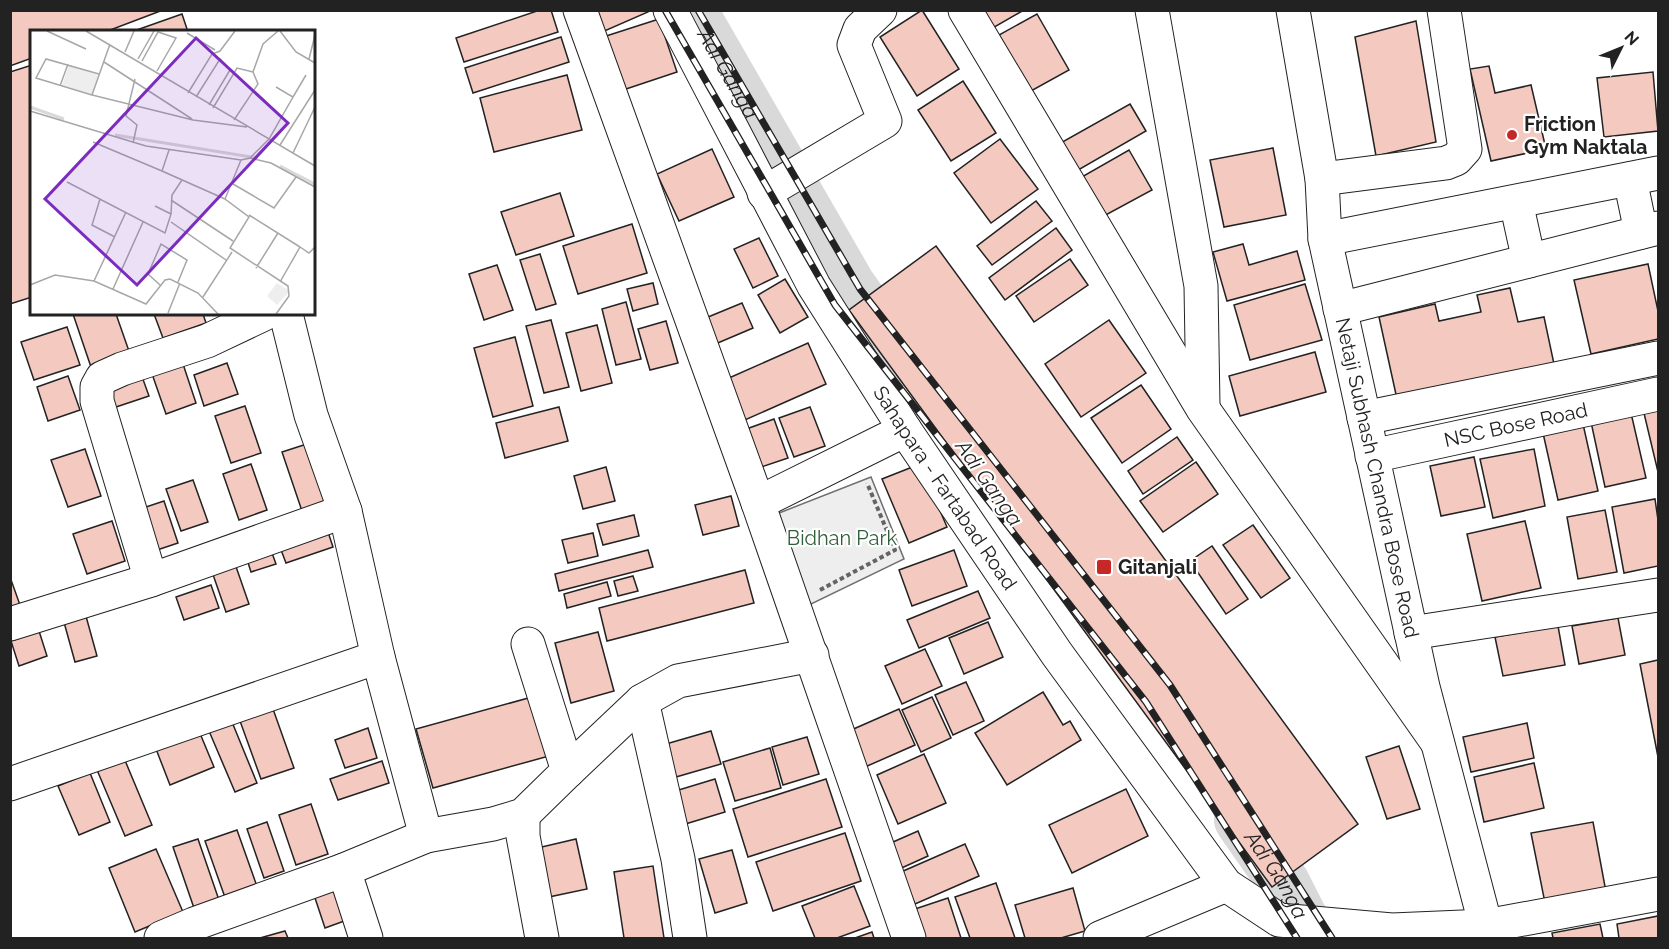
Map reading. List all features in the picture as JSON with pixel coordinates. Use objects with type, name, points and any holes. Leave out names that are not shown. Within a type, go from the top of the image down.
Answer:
[{"type":"street","points":[[580,10],[812,655],[909,939]]},
{"type":"street","name":"Sahapara - Fartabad Road","points":[[670,10],[779,184],[814,286],[905,430],[1057,654],[1226,885],[1292,925]]},
{"type":"street","points":[[779,184],[885,121],[854,45],[860,29],[880,10]]},
{"type":"street","points":[[965,10],[1203,409],[1437,743]]},
{"type":"street","points":[[1152,10],[1202,286],[1203,409]]},
{"type":"street","name":"Netaji Subhash Chandra Bose Road","points":[[1293,10],[1322,179],[1325,239],[1411,633],[1437,743],[1487,932]]},
{"type":"street","points":[[1322,179],[1446,163],[1455,159],[1465,149],[1444,10]]},
{"type":"street","points":[[1325,239],[1644,176],[1650,230],[1340,309]]},
{"type":"street","points":[[1516,202],[1529,261]]},
{"type":"street","points":[[151,580],[97,401],[97,387],[102,378],[122,369],[207,341],[262,315]]},
{"type":"street","points":[[286,315],[311,415],[345,512],[378,657],[426,836]]},
{"type":"street","points":[[1364,418],[1659,358]]},
{"type":"street","name":"NSC Bose Road","points":[[1372,456],[1659,394]]},
{"type":"street","points":[[758,503],[905,430]]},
{"type":"street","points":[[10,624],[151,580],[345,512]]},
{"type":"street","points":[[1411,633],[1659,595]]},
{"type":"street","points":[[528,644],[568,771]]},
{"type":"street","points":[[161,939],[194,924],[344,870],[426,836],[493,824],[523,815],[642,701],[678,681],[812,655]]},
{"type":"street","points":[[10,784],[378,657]]},
{"type":"street","points":[[642,701],[678,859],[690,939]]},
{"type":"street","points":[[523,815],[523,836],[542,939]]},
{"type":"street","points":[[344,870],[366,939]]},
{"type":"street","points":[[1100,939],[1226,885]]},
{"type":"street","points":[[1292,925],[1487,932],[1659,894]]},
{"type":"path","points":[[819,590],[895,550],[867,485],[861,453]]},
{"type":"path","points":[[857,490],[867,485]]},
{"type":"green space","name":"Bidhan Park","points":[[871,477],[904,559],[809,605],[774,515]]},
{"type":"building","points":[[10,10],[163,10],[110,30],[30,30],[30,59],[10,66]]},
{"type":"building","points":[[540,10],[551,10],[558,32],[464,62],[456,38]]},
{"type":"building","points":[[584,10],[647,10],[648,12],[593,36]]},
{"type":"building","points":[[922,10],[959,69],[917,96],[880,37]]},
{"type":"building","points":[[981,10],[1024,10],[991,29]]},
{"type":"building","points":[[182,14],[187,30],[137,30]]},
{"type":"building","points":[[1037,14],[1069,70],[1031,91],[999,35]]},
{"type":"building","points":[[659,19],[677,72],[620,91],[603,37]]},
{"type":"building","points":[[1416,21],[1436,142],[1376,156],[1355,37]]},
{"type":"building","points":[[561,37],[569,62],[473,93],[465,68]]},
{"type":"building","points":[[30,66],[30,298],[10,304],[10,72]]},
{"type":"building","points":[[1489,66],[1495,93],[1531,85],[1546,149],[1491,161],[1470,69]]},
{"type":"building","points":[[1653,72],[1658,131],[1604,137],[1597,78]]},
{"type":"building","points":[[567,75],[582,130],[494,152],[480,98]]},
{"type":"building","points":[[963,81],[996,133],[951,161],[918,110]]},
{"type":"building","points":[[1130,104],[1146,131],[1073,173],[1057,145]]},
{"type":"building","points":[[1000,139],[1038,189],[991,223],[954,173]]},
{"type":"building","points":[[1273,148],[1286,215],[1224,227],[1210,160]]},
{"type":"building","points":[[712,149],[734,197],[679,221],[657,174]]},
{"type":"building","points":[[1129,150],[1152,190],[1102,217],[1080,178]]},
{"type":"building","points":[[560,193],[574,236],[516,255],[501,212]]},
{"type":"building","points":[[1036,201],[1052,221],[992,265],[977,246]]},
{"type":"building","points":[[632,224],[647,273],[578,294],[563,246]]},
{"type":"building","points":[[1056,228],[1072,250],[1005,300],[989,278]]},
{"type":"building","points":[[759,238],[778,276],[753,288],[734,249]]},
{"type":"building","points":[[1243,244],[1249,265],[1297,251],[1305,280],[1227,301],[1213,252]]},
{"type":"building","name":"Gitanjali","points":[[936,246],[1358,824],[1272,887],[849,310]]},
{"type":"building","points":[[540,254],[556,304],[536,310],[520,260]]},
{"type":"building","points":[[1070,259],[1088,285],[1034,322],[1016,296]]},
{"type":"building","points":[[1648,264],[1658,311],[1658,339],[1591,354],[1574,280]]},
{"type":"building","points":[[497,265],[513,310],[484,320],[469,274]]},
{"type":"building","points":[[785,279],[808,317],[780,333],[758,295]]},
{"type":"building","points":[[653,283],[658,304],[633,311],[627,289]]},
{"type":"building","points":[[1305,284],[1322,340],[1250,360],[1234,305]]},
{"type":"building","points":[[1510,288],[1518,322],[1544,317],[1554,364],[1397,399],[1379,317],[1435,304],[1439,321],[1481,312],[1477,295]]},
{"type":"building","points":[[626,302],[641,359],[616,365],[602,309]]},
{"type":"building","points":[[742,303],[753,328],[706,348],[696,322]]},
{"type":"building","points":[[73,315],[116,315],[130,354],[91,367]]},
{"type":"building","points":[[154,315],[203,315],[206,323],[163,338]]},
{"type":"building","points":[[551,320],[569,387],[544,393],[526,326]]},
{"type":"building","points":[[1109,320],[1146,373],[1081,417],[1045,364]]},
{"type":"building","points":[[666,321],[678,363],[650,370],[638,329]]},
{"type":"building","points":[[597,325],[612,383],[581,391],[566,333]]},
{"type":"building","points":[[67,327],[80,365],[34,380],[21,342]]},
{"type":"building","points":[[515,337],[533,406],[493,417],[474,348]]},
{"type":"building","points":[[808,343],[826,384],[738,423],[720,382]]},
{"type":"building","points":[[1315,352],[1326,392],[1240,416],[1229,376]]},
{"type":"building","points":[[182,361],[196,403],[166,414],[151,371]]},
{"type":"building","points":[[227,363],[238,394],[204,406],[194,375]]},
{"type":"building","points":[[140,371],[149,396],[113,408],[104,384]]},
{"type":"building","points":[[68,376],[80,410],[48,421],[37,387]]},
{"type":"building","points":[[1141,385],[1171,429],[1122,463],[1091,418]]},
{"type":"building","points":[[1658,405],[1658,472],[1643,409]]},
{"type":"building","points":[[245,406],[261,453],[231,463],[215,416]]},
{"type":"building","points":[[559,407],[568,441],[505,458],[496,423]]},
{"type":"building","points":[[810,407],[825,446],[794,457],[779,418]]},
{"type":"building","points":[[1631,413],[1646,478],[1605,487],[1591,422]]},
{"type":"building","points":[[774,419],[788,458],[752,470],[738,432]]},
{"type":"building","points":[[1583,424],[1598,491],[1558,500],[1543,433]]},
{"type":"building","points":[[1177,437],[1193,460],[1143,494],[1128,471]]},
{"type":"building","points":[[313,442],[333,500],[302,511],[282,452]]},
{"type":"building","points":[[85,449],[101,496],[68,507],[51,460]]},
{"type":"building","points":[[1534,449],[1545,506],[1493,518],[1480,459]]},
{"type":"building","points":[[1474,457],[1485,507],[1441,516],[1430,466]]},
{"type":"building","points":[[1196,462],[1218,494],[1163,532],[1140,501]]},
{"type":"building","points":[[251,464],[267,510],[239,520],[223,474]]},
{"type":"building","points":[[920,464],[947,527],[909,543],[882,479]]},
{"type":"building","points":[[606,467],[615,501],[583,509],[574,476]]},
{"type":"building","points":[[193,480],[208,522],[181,531],[166,489]]},
{"type":"building","points":[[731,496],[739,526],[703,535],[695,505]]},
{"type":"building","points":[[1655,499],[1658,520],[1658,566],[1624,573],[1612,507]]},
{"type":"building","points":[[164,501],[178,543],[148,553],[134,511]]},
{"type":"building","points":[[1605,510],[1617,572],[1578,579],[1567,517]]},
{"type":"building","points":[[634,515],[639,536],[603,545],[597,524]]},
{"type":"building","points":[[112,521],[125,561],[87,574],[73,534]]},
{"type":"building","points":[[1525,521],[1541,588],[1482,601],[1467,534]]},
{"type":"building","points":[[1253,525],[1290,578],[1261,598],[1223,545]]},
{"type":"building","points":[[326,526],[333,547],[286,563],[278,542]]},
{"type":"building","points":[[593,533],[598,556],[568,563],[562,540]]},
{"type":"building","points":[[268,542],[276,564],[251,572],[244,550]]},
{"type":"building","points":[[1212,546],[1248,599],[1226,614],[1190,561]]},
{"type":"building","points":[[648,550],[653,567],[559,591],[555,574]]},
{"type":"building","points":[[954,550],[967,586],[912,606],[899,570]]},
{"type":"building","points":[[233,558],[249,604],[226,612],[210,566]]},
{"type":"building","points":[[745,570],[754,603],[607,641],[599,608]]},
{"type":"building","points":[[633,576],[638,591],[618,596],[614,581]]},
{"type":"building","points":[[10,577],[20,605],[10,609]]},
{"type":"building","points":[[607,582],[611,596],[567,608],[564,594]]},
{"type":"building","points":[[211,585],[219,608],[184,620],[176,597]]},
{"type":"building","points":[[978,591],[990,618],[919,648],[907,620]]},
{"type":"building","points":[[84,609],[97,656],[75,662],[62,615]]},
{"type":"building","points":[[1618,618],[1625,655],[1579,664],[1572,626]]},
{"type":"building","points":[[988,622],[1003,657],[964,674],[949,638]]},
{"type":"building","points":[[1558,626],[1565,665],[1503,676],[1495,637]]},
{"type":"building","points":[[39,631],[47,656],[19,666],[11,641]]},
{"type":"building","points":[[598,632],[614,691],[571,703],[555,643]]},
{"type":"building","points":[[925,649],[942,686],[902,704],[885,666]]},
{"type":"building","points":[[1658,660],[1658,757],[1640,664]]},
{"type":"building","points":[[966,682],[984,721],[953,735],[935,695]]},
{"type":"building","points":[[1043,692],[1063,725],[1070,721],[1081,740],[1007,785],[975,733]]},
{"type":"building","points":[[532,697],[549,756],[433,788],[416,729]]},
{"type":"building","points":[[932,697],[951,738],[921,752],[902,710]]},
{"type":"building","points":[[273,709],[294,768],[261,779],[240,721]]},
{"type":"building","points":[[899,709],[915,745],[865,767],[849,731]]},
{"type":"building","points":[[232,722],[257,783],[235,792],[209,731]]},
{"type":"building","points":[[1527,723],[1534,758],[1471,772],[1463,737]]},
{"type":"building","points":[[368,728],[377,758],[345,768],[335,740]]},
{"type":"building","points":[[199,731],[214,767],[170,785],[156,749]]},
{"type":"building","points":[[711,731],[721,764],[669,779],[659,746]]},
{"type":"building","points":[[807,737],[819,774],[783,785],[772,747]]},
{"type":"building","points":[[1399,746],[1420,809],[1387,819],[1366,757]]},
{"type":"building","points":[[770,748],[781,788],[735,801],[723,762]]},
{"type":"building","points":[[924,754],[946,803],[898,824],[877,775]]},
{"type":"building","points":[[124,758],[152,825],[125,836],[97,770]]},
{"type":"building","points":[[382,761],[389,783],[338,800],[330,779]]},
{"type":"building","points":[[1534,763],[1544,808],[1484,822],[1474,777]]},
{"type":"building","points":[[90,773],[110,822],[79,835],[58,786]]},
{"type":"building","points":[[715,779],[725,812],[682,825],[672,792]]},
{"type":"building","points":[[826,779],[842,827],[748,857],[733,809]]},
{"type":"building","points":[[1126,789],[1148,836],[1072,873],[1049,825]]},
{"type":"building","points":[[311,804],[328,854],[296,865],[279,815]]},
{"type":"building","points":[[267,822],[284,871],[264,878],[247,829]]},
{"type":"building","points":[[1593,822],[1606,892],[1545,903],[1531,833]]},
{"type":"building","points":[[237,830],[259,892],[227,903],[205,841]]},
{"type":"building","points":[[918,831],[928,856],[895,871],[884,846]]},
{"type":"building","points":[[845,833],[861,881],[773,911],[756,862]]},
{"type":"building","points":[[198,839],[220,903],[195,911],[173,847]]},
{"type":"building","points":[[576,839],[587,889],[544,898],[533,849]]},
{"type":"building","points":[[965,844],[979,876],[915,904],[901,872]]},
{"type":"building","points":[[156,849],[183,912],[135,932],[109,868]]},
{"type":"building","points":[[732,850],[747,903],[715,913],[699,859]]},
{"type":"building","points":[[653,866],[664,938],[624,938],[614,872]]},
{"type":"building","points":[[996,883],[1015,938],[970,938],[955,897]]},
{"type":"building","points":[[854,886],[870,926],[837,938],[815,938],[802,906]]},
{"type":"building","points":[[336,888],[347,920],[325,928],[314,895]]},
{"type":"building","points":[[1073,888],[1085,931],[1061,938],[1025,938],[1015,905]]},
{"type":"building","points":[[948,898],[961,938],[921,938],[912,910]]},
{"type":"building","points":[[1658,916],[1658,938],[1619,938],[1617,924]]},
{"type":"building","points":[[1600,924],[1603,938],[1553,938],[1552,933]]},
{"type":"building","points":[[285,931],[288,938],[260,938]]},
{"type":"building","points":[[872,932],[874,938],[855,938]]},
{"type":"waterway","name":"Adi Ganga","points":[[691,10],[850,286],[903,360]]},
{"type":"waterway","name":"Adi Ganga","points":[[1240,820],[1284,883],[1312,938]]},
{"type":"railway","points":[[665,10],[835,305],[1146,702],[1297,938]]},
{"type":"railway","points":[[698,10],[860,289],[1170,685],[1332,938]]},
{"type":"place","name":"Friction Gym Naktala","points":[[1512,135]]},
{"type":"place","name":"Gitanjali","points":[[1104,567]]}]
